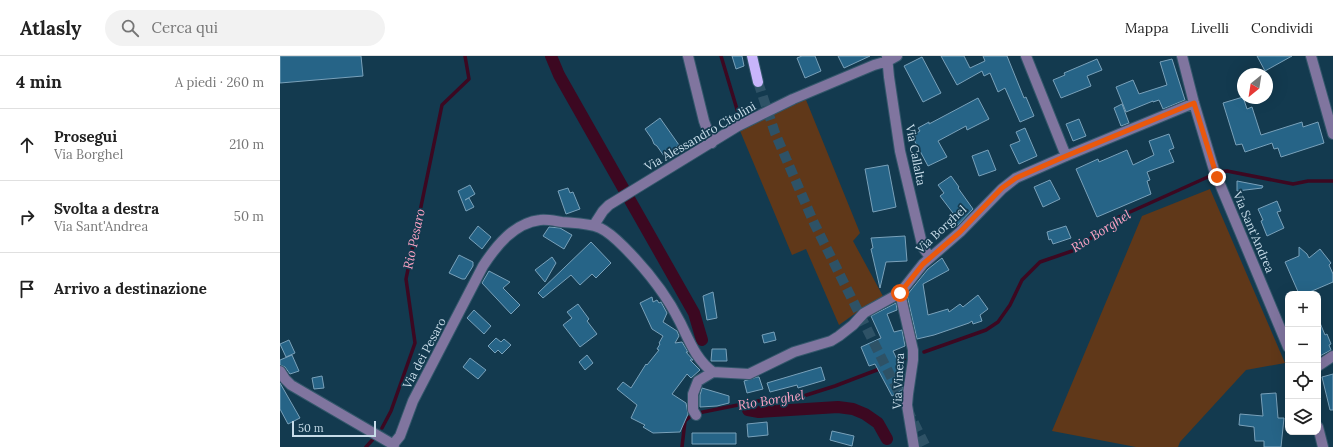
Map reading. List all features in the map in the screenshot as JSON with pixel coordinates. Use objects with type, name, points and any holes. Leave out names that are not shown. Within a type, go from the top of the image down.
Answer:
[{"type":"main road","points":[[752,56],[758,82]]},
{"type":"street","points":[[688,56],[704,121],[712,143]]},
{"type":"street","points":[[1026,56],[1066,156]]},
{"type":"street","name":"Via Sant'Andrea","points":[[1182,56],[1194,103],[1216,174],[1285,340]]},
{"type":"street","points":[[1311,56],[1333,134]]},
{"type":"street","name":"Via Alessandro Citolini","points":[[594,225],[603,211],[617,200],[738,126],[793,99],[891,58]]},
{"type":"street","name":"Via Callalta","points":[[891,58],[889,77],[900,151],[922,244],[930,257]]},
{"type":"street","name":"Via Borghel","points":[[713,372],[749,374],[794,352],[831,341],[853,325],[864,313],[900,293],[917,270],[960,232],[1009,182],[1066,156],[1194,103]]},
{"type":"street","name":"Via dei Pesaro","points":[[280,370],[290,385],[393,446],[400,436],[413,401],[483,266],[493,251],[506,237],[522,226],[532,222],[548,220],[594,225]]},
{"type":"street","points":[[594,225],[614,238],[648,273],[670,305],[692,348],[704,366],[713,372],[698,381],[693,394],[695,413]]},
{"type":"street","name":"Via Vinera","points":[[900,293],[913,350],[907,405],[914,447]]},
{"type":"street","points":[[1321,364],[1333,356]]},
{"type":"street","points":[[1320,435],[1323,447]]},
{"type":"shaded area","points":[[804,95],[860,233],[853,241],[884,298],[867,305],[839,325],[806,249],[792,255],[738,126]]},
{"type":"shaded area","points":[[1210,189],[1285,363],[1246,370],[1180,442],[1178,447],[1136,447],[1052,431],[1142,216]]},
{"type":"building","points":[[280,56],[361,56],[363,76],[280,83]]},
{"type":"building","points":[[732,56],[742,56],[744,66],[736,69]]},
{"type":"building","points":[[802,56],[815,56],[821,71],[805,78],[797,58]]},
{"type":"building","points":[[838,56],[870,56],[844,68]]},
{"type":"building","points":[[941,56],[964,56],[970,68],[985,61],[983,56],[1007,56],[1024,98],[1026,97],[1034,116],[1020,122],[1005,88],[998,92],[990,73],[984,76],[982,71],[957,85]]},
{"type":"building","points":[[1257,56],[1292,56],[1270,68],[1263,68]]},
{"type":"building","points":[[922,57],[941,93],[923,102],[904,66]]},
{"type":"building","points":[[1097,59],[1102,70],[1087,76],[1091,86],[1061,98],[1053,80],[1065,75],[1064,73]]},
{"type":"building","points":[[1172,59],[1185,100],[1163,109],[1159,100],[1153,101],[1126,112],[1116,87],[1133,80],[1139,94],[1167,85],[1160,62]]},
{"type":"building","points":[[978,98],[989,119],[967,130],[966,126],[938,141],[947,157],[928,166],[913,138],[916,136],[915,134],[920,131],[918,128],[929,122],[929,124]]},
{"type":"building","points":[[1237,99],[1237,104],[1245,104],[1247,109],[1252,107],[1261,135],[1302,122],[1303,127],[1318,122],[1324,143],[1281,157],[1278,148],[1274,149],[1272,143],[1245,152],[1242,144],[1236,145],[1223,103]]},
{"type":"building","points":[[1122,104],[1129,123],[1121,126],[1114,108]]},
{"type":"building","points":[[660,118],[679,145],[664,156],[654,144],[645,129]]},
{"type":"building","points":[[1079,119],[1086,136],[1073,141],[1066,124]]},
{"type":"building","points":[[1025,128],[1037,156],[1019,164],[1010,145],[1020,141],[1016,132]]},
{"type":"building","points":[[1169,134],[1174,148],[1169,150],[1174,162],[1147,172],[1150,180],[1147,181],[1151,194],[1097,217],[1076,169],[1098,159],[1099,162],[1127,150],[1133,165],[1154,155],[1149,141]]},
{"type":"building","points":[[988,150],[996,170],[979,176],[972,156]]},
{"type":"building","points":[[888,165],[896,207],[873,212],[865,169]]},
{"type":"building","points":[[951,176],[973,209],[957,226],[952,221],[956,217],[940,196],[944,193],[938,185]]},
{"type":"building","points":[[1050,180],[1060,199],[1043,207],[1034,187]]},
{"type":"building","points":[[1237,181],[1263,186],[1262,188],[1237,191]]},
{"type":"building","points":[[470,185],[475,194],[465,200],[469,198],[474,207],[466,211],[458,191]]},
{"type":"building","points":[[568,188],[570,193],[573,192],[580,209],[566,214],[558,191]]},
{"type":"building","points":[[1277,201],[1281,211],[1277,212],[1284,228],[1267,236],[1261,221],[1263,220],[1258,209]]},
{"type":"building","points":[[478,226],[491,237],[482,249],[469,238]]},
{"type":"building","points":[[1066,226],[1071,238],[1053,244],[1051,239],[1049,240],[1047,232]]},
{"type":"building","points":[[549,227],[560,228],[572,235],[564,249],[543,236]]},
{"type":"building","points":[[905,236],[907,261],[886,262],[880,288],[871,249],[873,248],[871,238]]},
{"type":"building","points":[[591,242],[611,263],[596,278],[592,274],[580,285],[571,275],[543,298],[538,293]]},
{"type":"building","points":[[1299,247],[1307,254],[1309,258],[1320,249],[1331,263],[1329,265],[1333,274],[1333,282],[1312,291],[1298,291],[1285,262],[1299,256]]},
{"type":"building","points":[[459,255],[473,262],[473,266],[465,279],[449,273]]},
{"type":"building","points":[[552,257],[556,263],[545,282],[535,270]]},
{"type":"building","points":[[942,258],[949,270],[923,284],[928,315],[948,309],[949,312],[960,304],[963,307],[978,295],[988,309],[980,315],[982,321],[973,324],[972,321],[934,335],[917,339],[907,295],[928,269]]},
{"type":"building","points":[[489,271],[510,282],[503,288],[520,305],[511,314],[482,283]]},
{"type":"building","points":[[713,292],[717,318],[707,320],[703,296]]},
{"type":"building","points":[[652,297],[653,302],[657,300],[659,303],[661,302],[667,313],[663,322],[677,331],[679,336],[675,343],[682,342],[688,352],[686,352],[693,360],[690,360],[700,370],[691,378],[687,374],[672,394],[686,403],[688,414],[680,432],[653,433],[643,427],[645,425],[631,418],[637,405],[617,389],[623,382],[631,388],[646,364],[647,365],[659,350],[657,349],[663,336],[652,329],[640,303]]},
{"type":"building","points":[[896,303],[897,310],[887,314],[894,332],[902,330],[905,346],[893,351],[904,374],[903,381],[900,382],[902,390],[892,396],[875,364],[869,366],[861,347],[881,338],[871,316]]},
{"type":"building","points":[[578,304],[589,319],[587,321],[597,334],[580,347],[563,325],[572,318],[567,312]]},
{"type":"building","points":[[474,310],[491,326],[484,334],[467,318]]},
{"type":"building","points":[[1321,325],[1325,335],[1327,334],[1331,344],[1329,345],[1331,350],[1321,355]]},
{"type":"building","points":[[774,332],[776,340],[764,343],[762,335]]},
{"type":"building","points":[[496,338],[501,342],[504,339],[511,345],[502,354],[498,350],[495,353],[488,346]]},
{"type":"building","points":[[289,340],[295,353],[286,357],[280,344]]},
{"type":"building","points":[[712,349],[726,349],[727,361],[711,361]]},
{"type":"building","points":[[292,355],[299,371],[290,374],[285,367],[280,365],[280,360]]},
{"type":"building","points":[[587,355],[593,363],[585,370],[579,362]]},
{"type":"building","points":[[470,358],[486,370],[478,379],[463,367]]},
{"type":"building","points":[[821,367],[825,380],[798,388],[797,385],[770,392],[767,383]]},
{"type":"building","points":[[1333,374],[1333,410],[1330,410],[1322,377]]},
{"type":"building","points":[[322,376],[324,388],[314,389],[312,378]]},
{"type":"building","points":[[759,377],[763,389],[747,393],[744,381]]},
{"type":"building","points":[[280,383],[300,418],[288,424],[280,409]]},
{"type":"building","points":[[702,388],[729,396],[729,403],[717,406],[700,407],[700,395]]},
{"type":"building","points":[[1276,393],[1278,418],[1284,418],[1281,447],[1264,447],[1264,441],[1255,441],[1254,427],[1239,425],[1240,414],[1263,416],[1261,394]]},
{"type":"building","points":[[767,422],[768,435],[748,437],[747,424]]},
{"type":"building","points":[[832,431],[854,436],[852,446],[830,440]]},
{"type":"building","points":[[692,433],[736,433],[736,444],[692,444]]},
{"type":"waterway","name":"Rio Pesaro","points":[[382,428],[391,411],[415,343],[406,279],[442,105],[469,79],[465,56]]},
{"type":"waterway","points":[[551,56],[559,75],[694,313],[702,340]]},
{"type":"waterway","points":[[721,56],[739,116]]},
{"type":"waterway","name":"Rio Borghel","points":[[924,352],[986,330],[998,322],[1010,305],[1022,280],[1040,262],[1075,250],[1119,217],[1218,172],[1227,171],[1293,184],[1308,181],[1333,181]]},
{"type":"waterway","name":"Rio Borghel","points":[[895,363],[904,359]]},
{"type":"waterway","name":"Rio Borghel","points":[[682,447],[685,421],[693,414],[763,400],[794,399],[835,386],[882,368]]},
{"type":"waterway","points":[[748,410],[759,412],[838,407],[853,409],[865,414],[878,423],[887,439]]},
{"type":"waterway","name":"Rio Pesaro","points":[[366,447],[376,436]]},
{"type":"tunnel","points":[[758,82],[775,133],[814,223],[926,447]]},
{"type":"route","points":[[900,293],[917,270],[960,232],[1009,182],[1066,156],[1194,103],[1217,177]]}]
